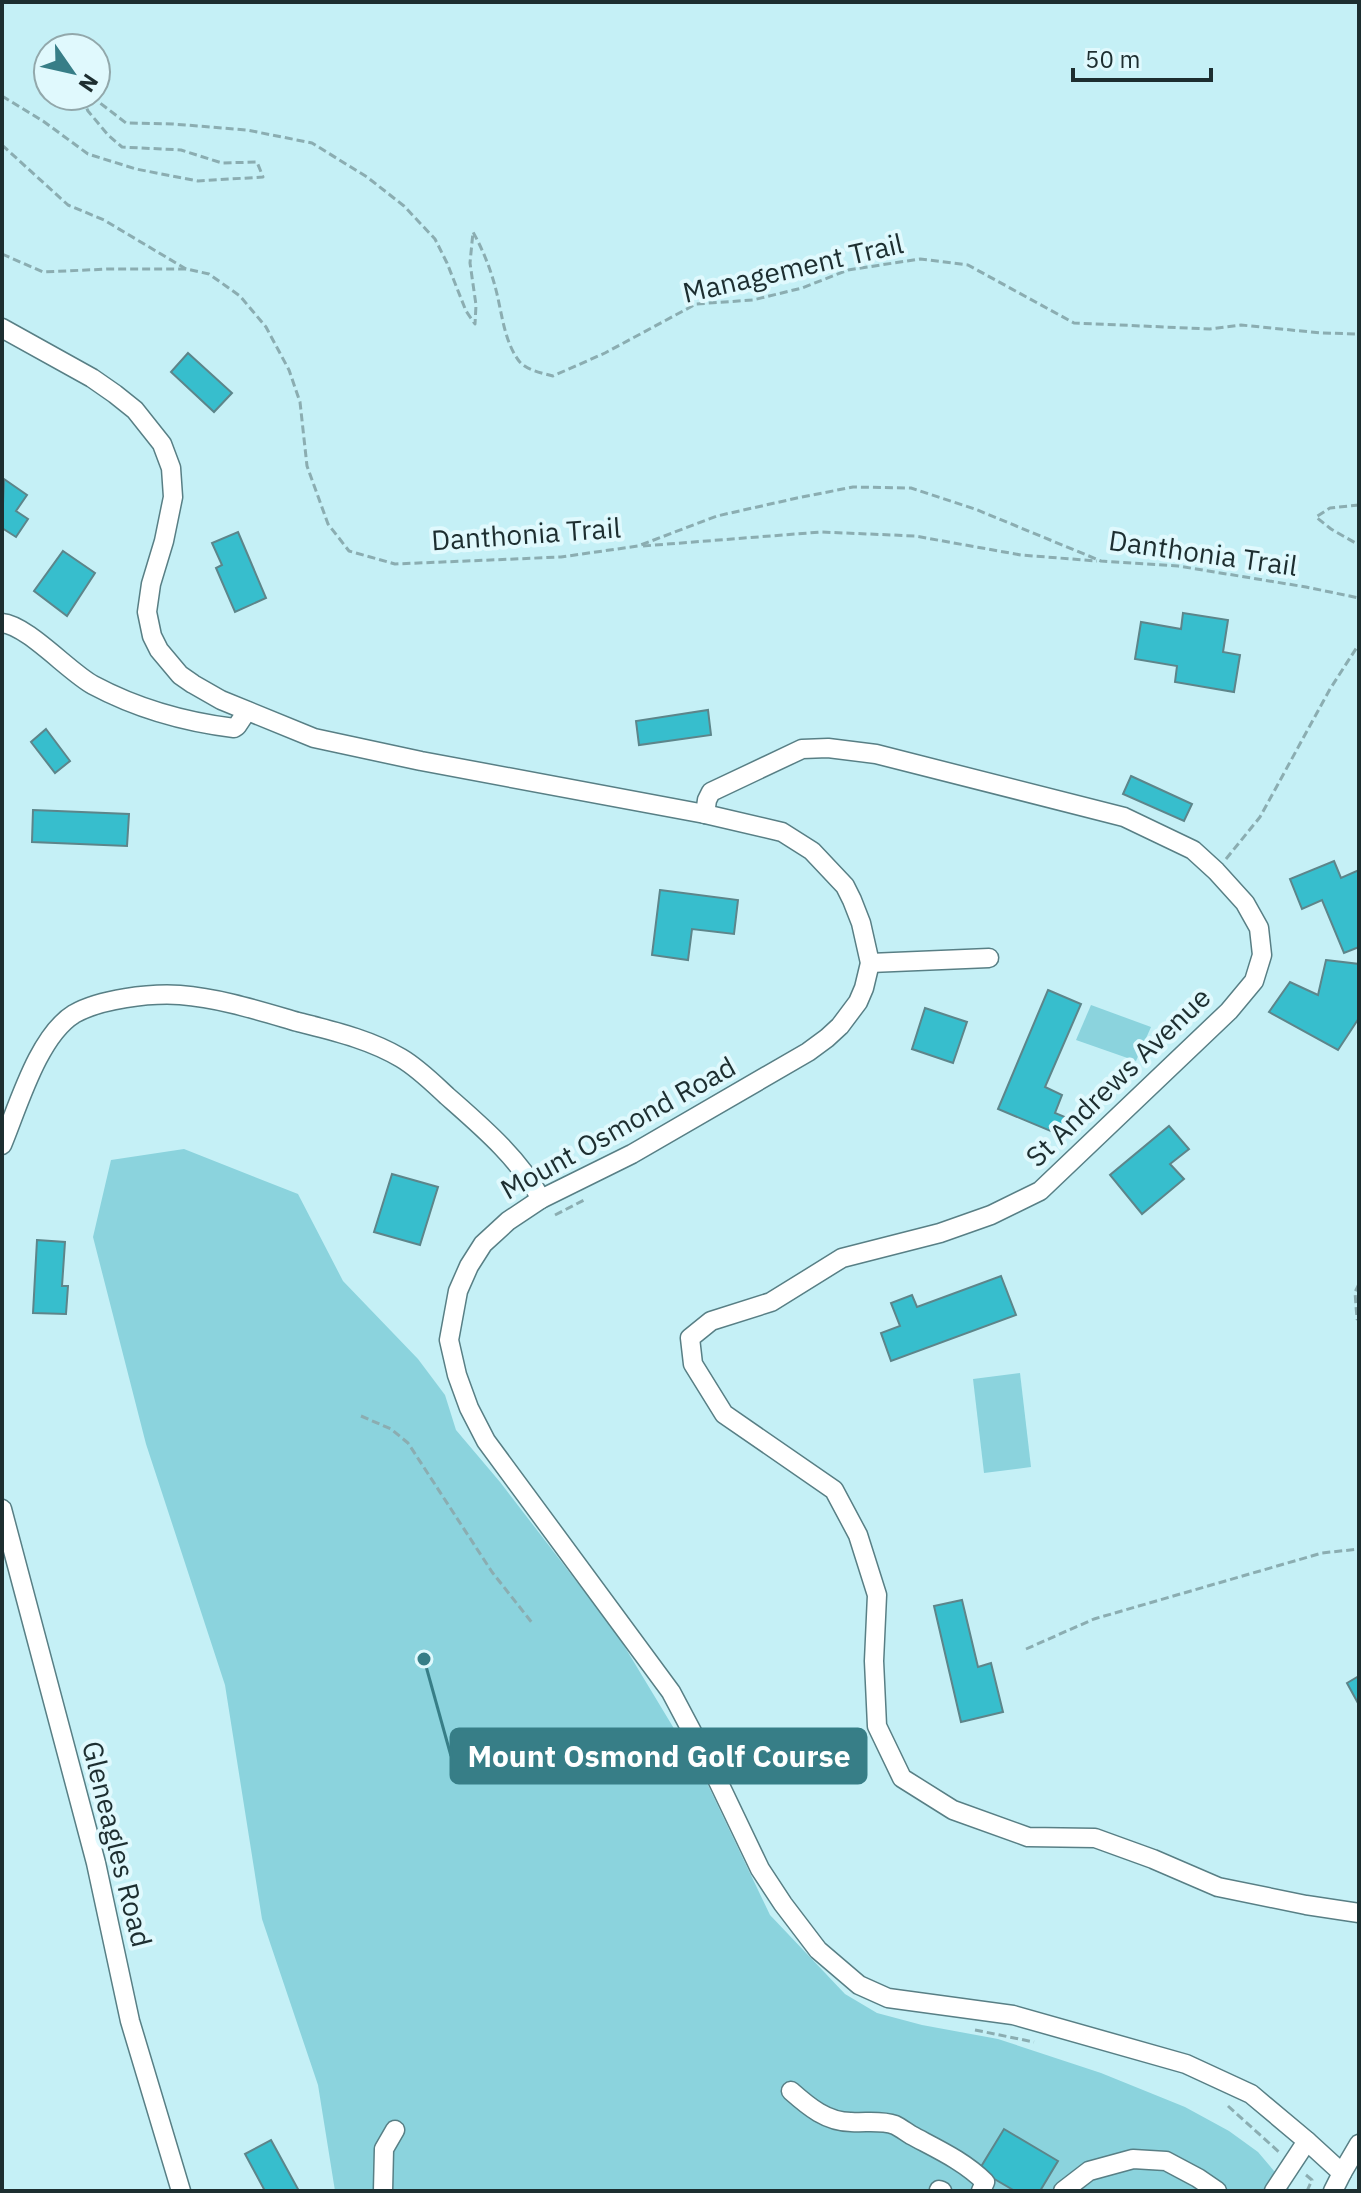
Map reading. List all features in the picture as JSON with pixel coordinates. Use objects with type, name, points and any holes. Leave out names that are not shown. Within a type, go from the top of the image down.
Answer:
[{"type":"street","points":[[2,328],[115,394],[135,410],[162,444],[171,468],[173,497],[147,612],[152,636],[159,650],[180,675],[221,700],[314,738],[705,814],[782,832],[812,851],[845,886],[861,923],[870,963],[989,958]]},
{"type":"street","points":[[2,623],[10,624],[91,684],[152,710],[208,725],[234,728],[247,711]]},
{"type":"street","name":"St Andrews Avenue","points":[[705,814],[711,792],[802,749],[828,748],[876,754],[1124,817],[1193,850],[1245,903],[1259,928],[1262,955],[1254,981],[1229,1011],[1040,1191],[991,1215],[940,1233],[842,1258],[771,1302],[711,1321],[690,1338],[693,1364],[724,1414],[834,1490],[858,1535],[877,1595],[874,1661],[877,1726],[902,1778],[953,1810],[1028,1837],[1095,1838],[1218,1887],[1359,1913]]},
{"type":"street","name":"Mount Osmond Road","points":[[870,963],[864,988],[851,1013],[808,1052],[632,1154],[541,1199],[508,1221],[483,1244],[458,1291],[449,1340],[469,1408],[486,1441],[671,1692],[760,1869],[818,1950],[859,1985],[888,1998],[1013,2015],[1186,2064],[1251,2094],[1342,2173]]},
{"type":"street","points":[[2,1145],[48,1038],[66,1019],[97,1005],[180,995],[213,1000],[343,1034],[402,1058],[496,1143],[533,1184],[541,1199]]},
{"type":"street","name":"Gleneagles Road","points":[[2,1509],[96,1863],[130,2021],[181,2191]]},
{"type":"street","points":[[791,2091],[811,2109],[831,2118],[850,2123],[871,2121],[895,2125],[973,2170],[985,2182],[981,2191]]},
{"type":"street","points":[[383,2191],[384,2149],[395,2130]]},
{"type":"street","points":[[1274,2191],[1307,2141]]},
{"type":"street","points":[[1333,2191],[1359,2144]]},
{"type":"street","points":[[1063,2191],[1089,2171],[1133,2159],[1166,2161],[1217,2191]]},
{"type":"path","points":[[2,96],[88,154],[136,169],[198,181],[263,177],[257,162],[222,163],[181,150],[122,147],[89,112]]},
{"type":"path","name":"Management Trail","points":[[112,112],[126,123],[247,130],[312,143],[367,177],[404,206],[435,239],[466,311],[475,324],[476,305],[470,263],[473,232],[496,287],[507,335],[520,362],[530,369],[553,376],[605,353],[696,304],[753,300],[802,288],[848,270],[920,259],[968,265],[1074,323],[1210,329],[1241,325],[1359,334]]},
{"type":"path","points":[[2,145],[68,205],[104,220],[187,269]]},
{"type":"path","name":"Danthonia Trail","points":[[2,254],[43,272],[187,269],[209,274],[240,296],[266,327],[289,370],[300,402],[307,466],[328,524],[349,551],[395,564],[561,557],[638,546],[717,516],[797,498],[853,487],[911,488],[975,509],[1101,561],[1178,566],[1359,598]]},
{"type":"path","points":[[1359,505],[1330,508],[1316,517],[1359,545]]},
{"type":"path","points":[[638,546],[821,532],[915,536],[1021,555],[1101,561]]},
{"type":"path","points":[[1216,871],[1260,817],[1317,712],[1359,644]]},
{"type":"path","points":[[544,1219],[585,1199]]},
{"type":"path","points":[[1359,1284],[1355,1292],[1359,1320]]},
{"type":"path","points":[[361,1416],[391,1429],[408,1443],[492,1572],[533,1624]]},
{"type":"path","points":[[1026,1649],[1094,1619],[1322,1553],[1359,1549]]},
{"type":"path","points":[[963,2028],[1040,2043]]},
{"type":"path","points":[[1220,2098],[1312,2180],[1307,2191]]},
{"type":"shaded area","points":[[1091,1005],[1151,1027],[1136,1061],[1076,1040]]},
{"type":"shaded area","points":[[184,1149],[298,1194],[343,1281],[418,1359],[445,1395],[456,1430],[617,1634],[708,1785],[770,1915],[845,1994],[877,2013],[998,2039],[1101,2073],[1185,2107],[1229,2131],[1258,2152],[1291,2191],[335,2191],[318,2085],[262,1919],[225,1685],[146,1444],[93,1237],[111,1160]]},
{"type":"shaded area","points":[[1020,1373],[1031,1467],[984,1473],[973,1379]]},
{"type":"building","points":[[188,353],[232,393],[214,412],[171,372]]},
{"type":"building","points":[[4,479],[27,495],[16,511],[28,519],[16,537],[2,528]]},
{"type":"building","points":[[238,532],[266,598],[235,612],[216,568],[222,565],[212,543]]},
{"type":"building","points":[[63,551],[95,573],[67,616],[34,591]]},
{"type":"building","points":[[1183,613],[1228,620],[1223,652],[1240,655],[1234,692],[1175,682],[1177,666],[1135,659],[1141,622],[1181,629]]},
{"type":"building","points":[[708,710],[711,735],[639,745],[636,721]]},
{"type":"building","points":[[46,729],[70,761],[55,773],[31,742]]},
{"type":"building","points":[[1131,776],[1192,804],[1184,821],[1123,794]]},
{"type":"building","points":[[33,810],[129,814],[127,846],[32,842]]},
{"type":"building","points":[[1334,861],[1341,878],[1359,870],[1359,947],[1344,953],[1322,900],[1302,909],[1290,879]]},
{"type":"building","points":[[660,890],[738,900],[734,934],[692,929],[688,960],[652,955]]},
{"type":"building","points":[[1326,960],[1359,964],[1359,1018],[1338,1050],[1269,1012],[1290,982],[1318,995]]},
{"type":"building","points":[[1048,990],[1081,1004],[1045,1087],[1062,1095],[1055,1113],[1072,1120],[1065,1137],[998,1109]]},
{"type":"building","points":[[925,1008],[967,1022],[953,1063],[912,1049]]},
{"type":"building","points":[[1169,1126],[1189,1149],[1170,1164],[1184,1179],[1142,1214],[1110,1175]]},
{"type":"building","points":[[392,1174],[438,1187],[420,1245],[374,1232]]},
{"type":"building","points":[[37,1240],[65,1242],[62,1286],[68,1286],[66,1314],[33,1313]]},
{"type":"building","points":[[1001,1276],[1016,1315],[891,1361],[881,1333],[900,1326],[891,1303],[912,1295],[917,1307]]},
{"type":"building","points":[[962,1600],[978,1667],[991,1663],[1003,1712],[961,1722],[934,1606]]},
{"type":"building","points":[[1359,1676],[1359,1705],[1347,1683]]},
{"type":"building","points":[[1004,2129],[1058,2161],[1040,2191],[1015,2191],[979,2170]]},
{"type":"building","points":[[271,2140],[299,2191],[265,2191],[245,2154]]},
{"type":"place","name":"Mount Osmond Golf Course","points":[[424,1659]]}]
